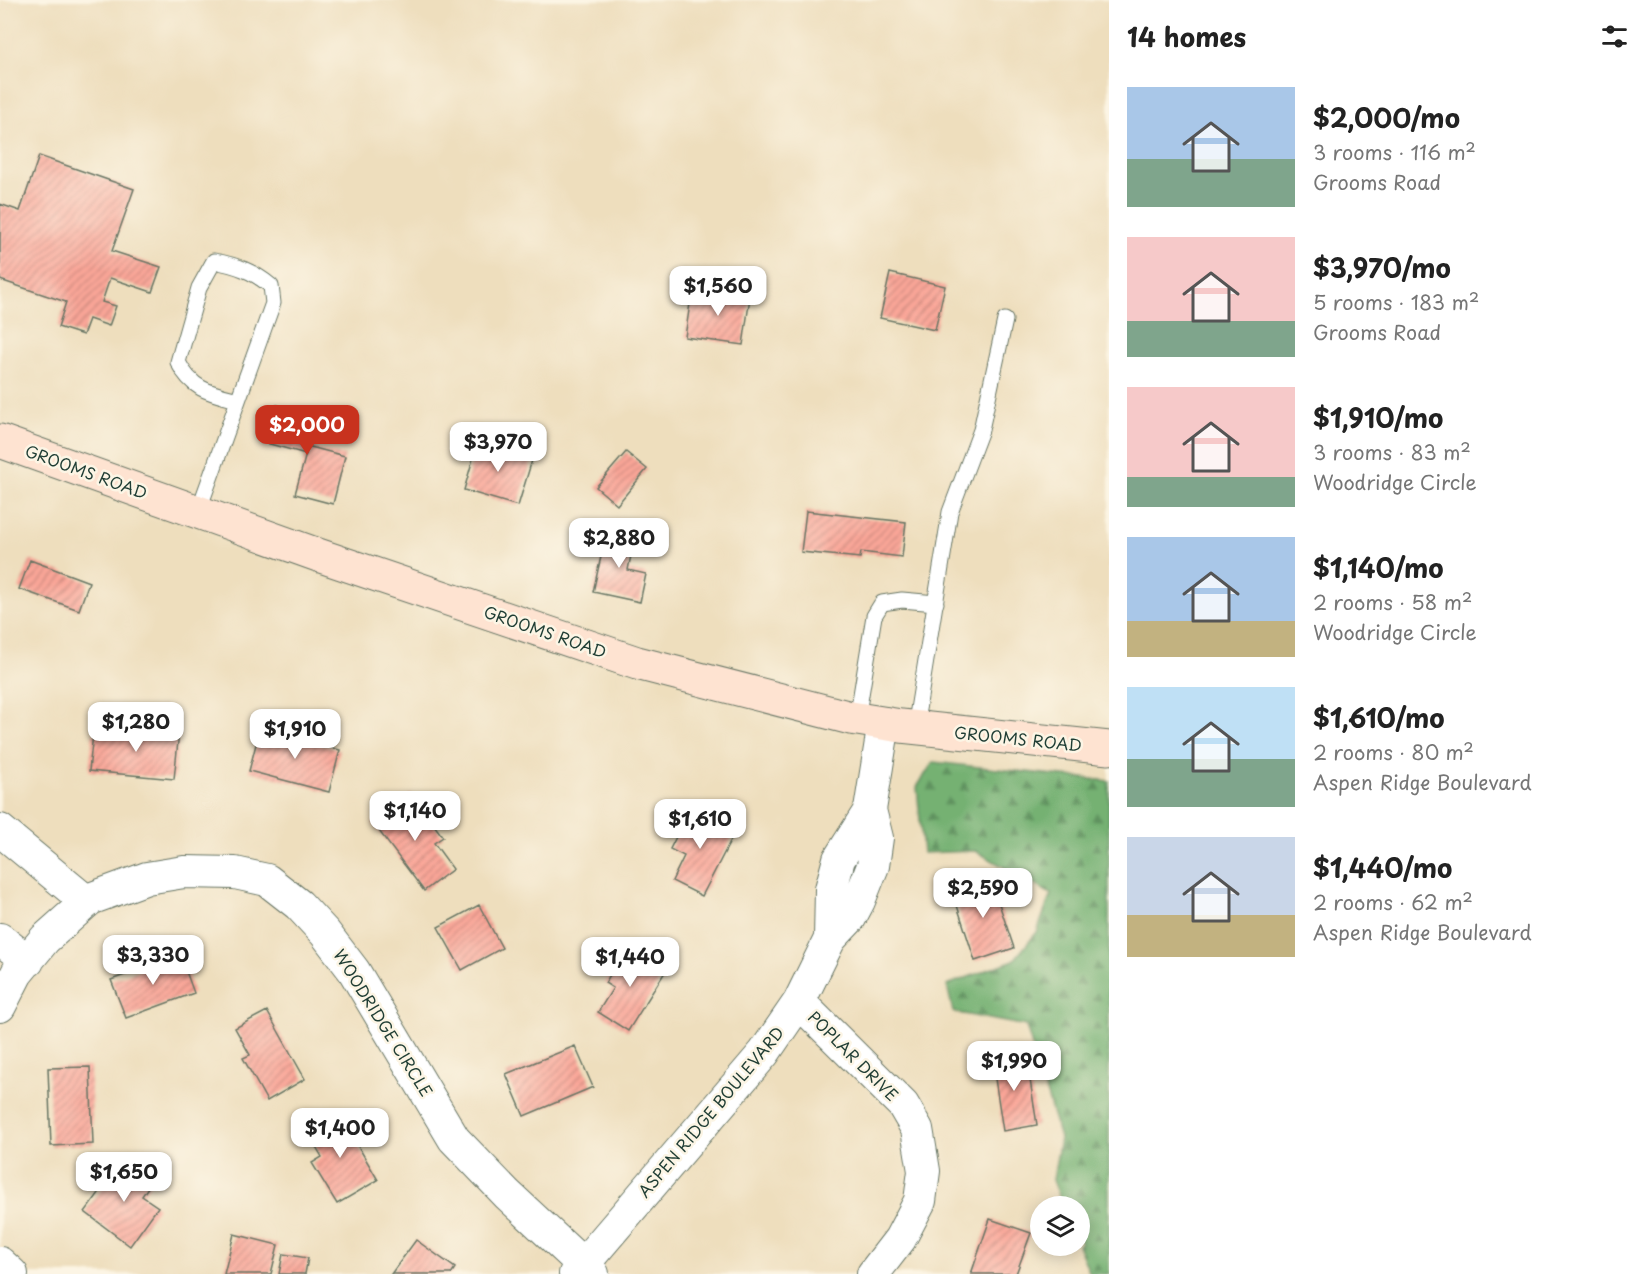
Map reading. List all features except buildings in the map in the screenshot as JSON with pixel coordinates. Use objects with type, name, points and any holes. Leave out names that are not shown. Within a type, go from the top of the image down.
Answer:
[{"type":"street","name":"GROOMS ROAD","points":[[0,441],[318,555],[637,663],[870,721],[915,728],[1109,748]]},
{"type":"street","name":"ASPEN RIDGE BOULEVARD","points":[[584,1271],[764,1053],[799,1002],[830,939],[850,918],[873,866],[877,838],[870,810],[870,721]]},
{"type":"street","points":[[0,830],[87,902]]},
{"type":"street","name":"WOODRIDGE CIRCLE","points":[[0,1006],[17,973],[45,939],[87,902],[147,878],[184,872],[235,873],[267,880],[299,905],[325,933],[354,971],[454,1139],[584,1271]]},
{"type":"street","points":[[0,939],[28,960]]},
{"type":"street","name":"POPLAR DRIVE","points":[[799,1002],[903,1105],[917,1128],[924,1171],[920,1200],[900,1239],[873,1274]]},
{"type":"street","points":[[0,1263],[12,1274]]},
{"type":"lane","points":[[198,512],[273,303],[271,286],[236,265],[214,261],[199,288],[178,362],[186,377],[207,392],[238,400]]},
{"type":"lane","points":[[915,728],[950,512],[981,430],[1005,320]]},
{"type":"lane","points":[[870,721],[874,616],[882,603],[902,600],[936,603]]},
{"type":"green space","points":[[933,762],[1109,781],[1109,1274],[1090,1274],[1083,1256],[1090,1256],[1090,1196],[1059,1196],[1053,1180],[1060,1138],[1026,1026],[953,1012],[947,985],[1014,960],[1037,932],[1051,894],[976,851],[923,853],[917,787]]}]
